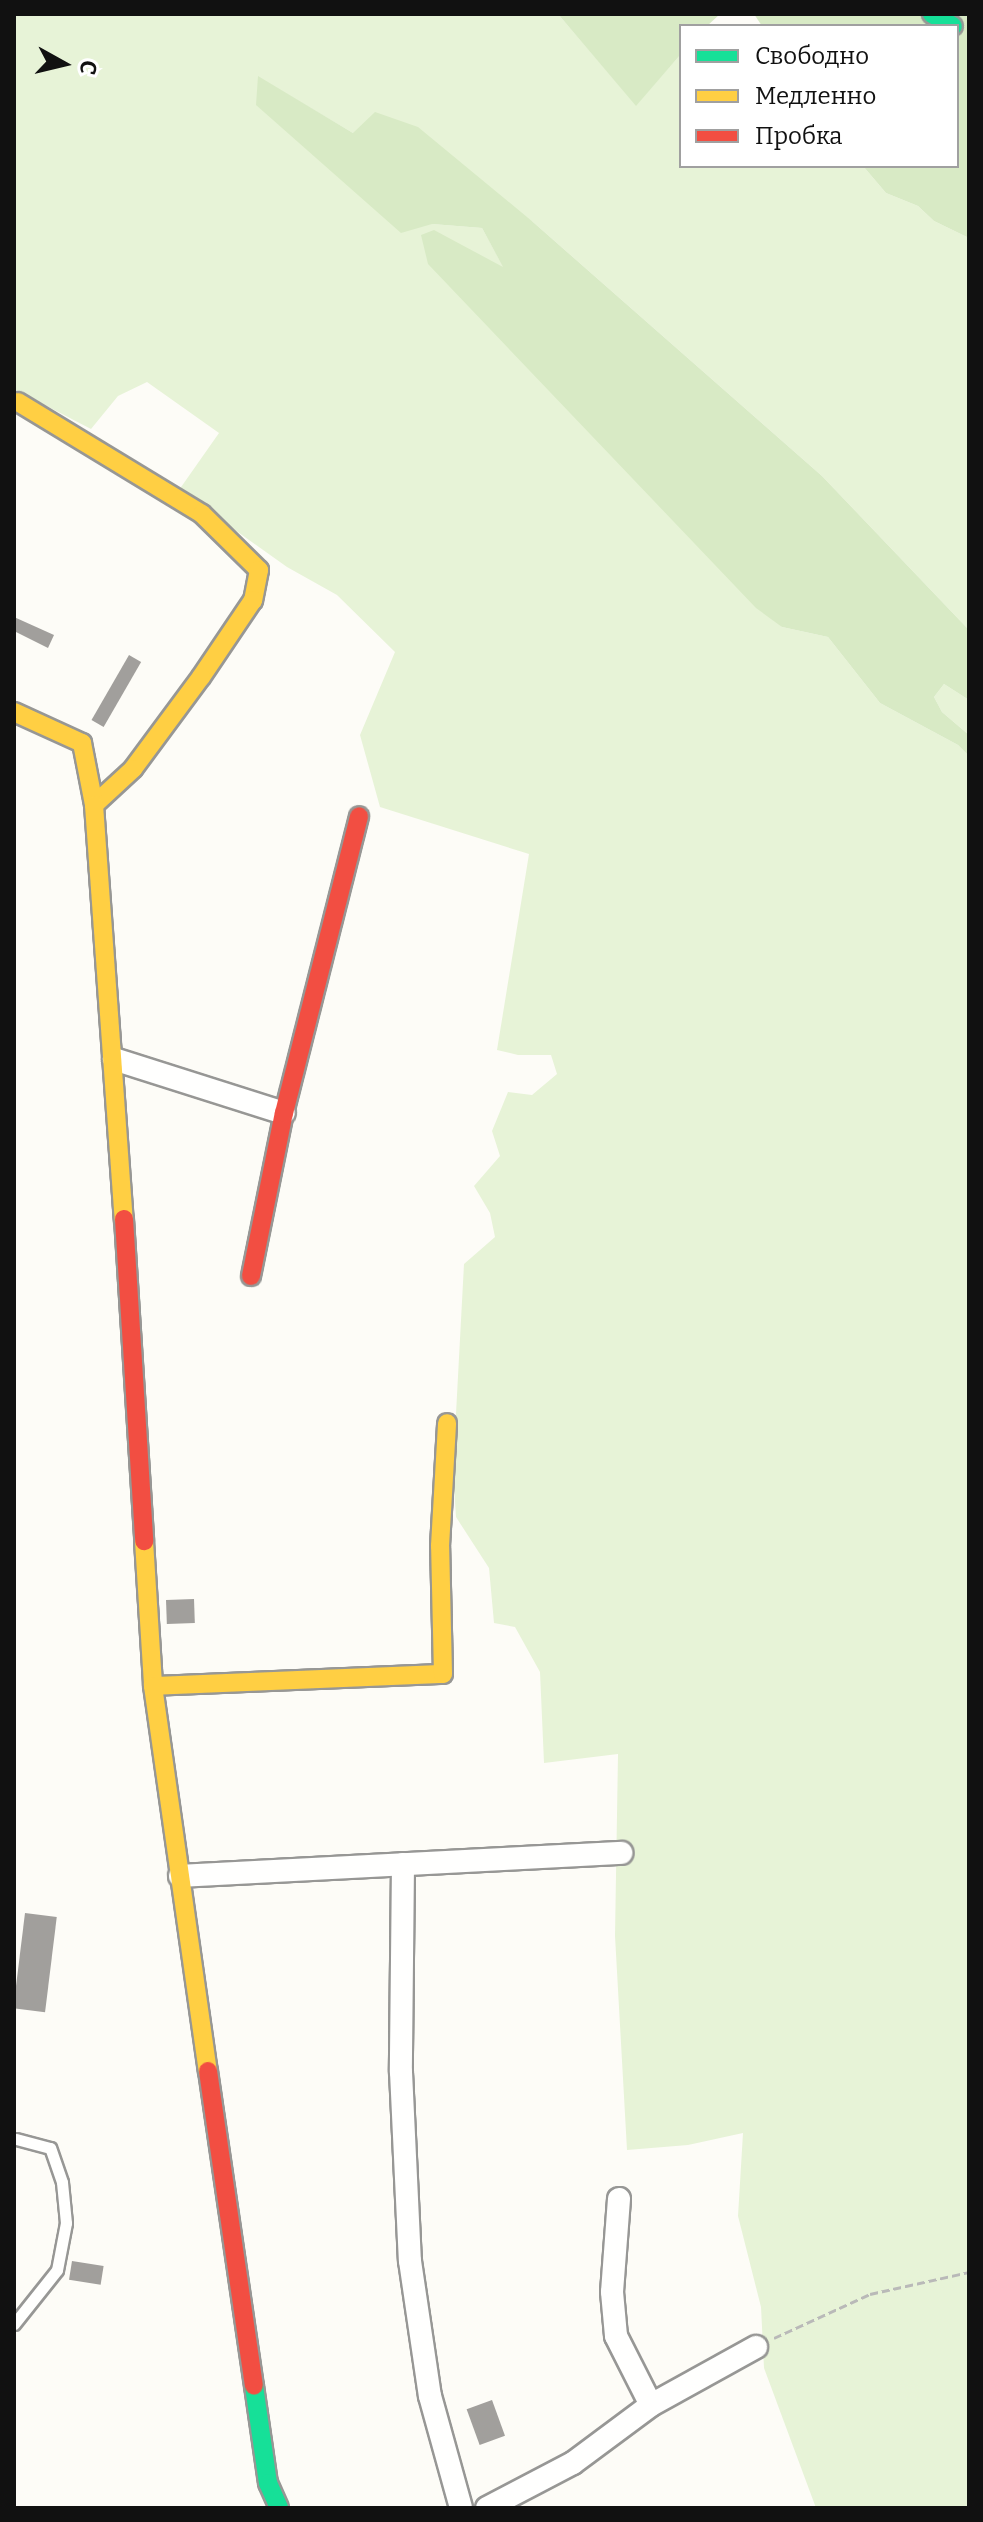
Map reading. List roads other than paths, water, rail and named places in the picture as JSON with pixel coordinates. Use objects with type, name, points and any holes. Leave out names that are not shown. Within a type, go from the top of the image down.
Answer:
[{"type":"street","points":[[932,14],[950,24]]},
{"type":"street","points":[[18,402],[202,514],[259,570],[253,600],[201,677],[133,769],[94,805]]},
{"type":"street","points":[[14,712],[82,743],[94,805],[114,1059],[153,1686],[268,2483],[279,2508]]},
{"type":"street","points":[[251,1276],[284,1113],[359,816]]},
{"type":"street","points":[[114,1059],[284,1113]]},
{"type":"street","points":[[153,1686],[443,1674],[440,1546],[447,1423]]},
{"type":"street","points":[[180,1876],[621,1853]]},
{"type":"street","points":[[403,1864],[401,2072],[410,2261],[430,2396],[461,2508]]},
{"type":"street","points":[[619,2199],[612,2292],[616,2336],[651,2405]]},
{"type":"street","points":[[487,2508],[573,2463],[651,2405],[756,2347]]},
{"type":"lane","points":[[14,2324],[57,2270],[66,2223],[62,2182],[50,2148],[16,2139]]}]
